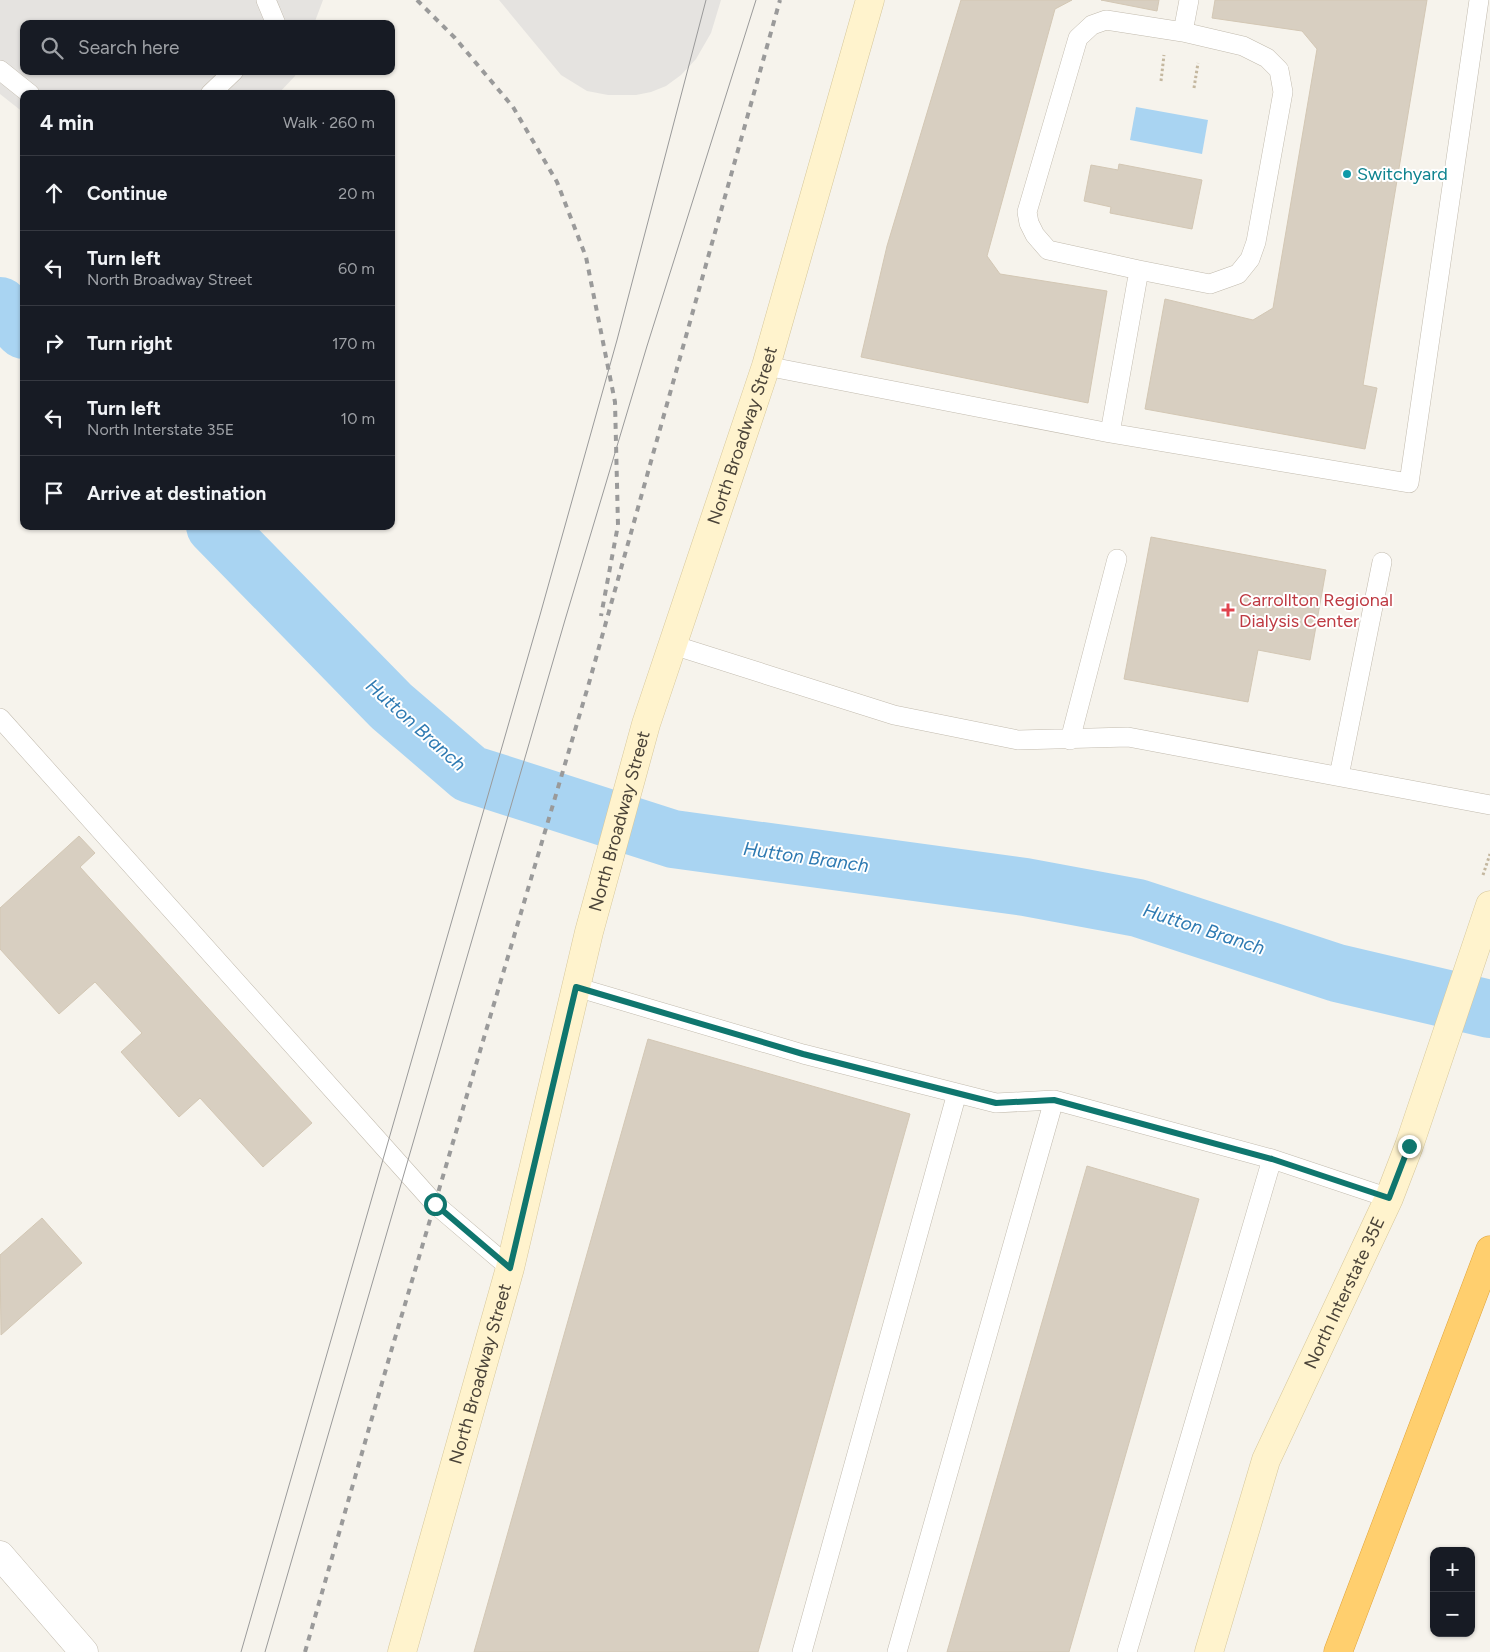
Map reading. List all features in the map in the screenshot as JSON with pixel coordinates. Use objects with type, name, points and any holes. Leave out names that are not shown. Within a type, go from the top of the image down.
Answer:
[{"type":"highway","points":[[1338,1652],[1490,1250]]},
{"type":"street","name":"North Broadway Street","points":[[402,1652],[510,1268],[589,932],[646,724],[766,366],[870,0]]},
{"type":"street","name":"North Interstate 35E","points":[[1209,1652],[1266,1460],[1389,1198],[1409,1146],[1490,905]]},
{"type":"street","points":[[0,1555],[84,1652]]},
{"type":"lane","points":[[266,0],[274,20]]},
{"type":"lane","points":[[1184,32],[1189,0]]},
{"type":"lane","points":[[766,366],[1110,433],[1409,483],[1480,0]]},
{"type":"lane","points":[[1106,20],[1184,32],[1243,46],[1267,58],[1279,70],[1282,92],[1256,242],[1250,259],[1238,274],[1210,284],[1048,250],[1035,235],[1029,223],[1027,212],[1078,38],[1092,25],[1106,20]]},
{"type":"lane","points":[[0,70],[25,90]]},
{"type":"lane","points":[[214,90],[230,75]]},
{"type":"lane","points":[[1110,433],[1139,270]]},
{"type":"lane","points":[[1070,740],[1117,559]]},
{"type":"lane","points":[[1340,776],[1382,562]]},
{"type":"lane","points":[[673,645],[894,715],[1018,740],[1128,737],[1490,805]]},
{"type":"lane","points":[[0,718],[435,1204],[510,1268]]},
{"type":"lane","points":[[576,987],[803,1054],[996,1103],[1054,1100],[1272,1159],[1389,1198]]},
{"type":"lane","points":[[802,1652],[957,1093]]},
{"type":"lane","points":[[897,1652],[1054,1100]]},
{"type":"lane","points":[[1127,1652],[1272,1159]]},
{"type":"path","points":[[1161,81],[1165,50]]},
{"type":"path","points":[[1194,88],[1200,55]]},
{"type":"shaded area","points":[[0,0],[323,0],[316,20],[20,20],[20,75],[295,75],[282,90],[20,90],[20,110],[0,94]]},
{"type":"shaded area","points":[[499,0],[721,0],[711,33],[696,59],[681,75],[666,86],[651,92],[636,95],[608,95],[587,91],[561,75]]},
{"type":"water","points":[[1136,107],[1208,120],[1202,154],[1130,140]]},
{"type":"building","points":[[961,0],[1072,0],[1055,9],[987,256],[1000,274],[1107,291],[1088,403],[861,357],[887,246]]},
{"type":"building","points":[[1101,0],[1159,0],[1157,11]]},
{"type":"building","name":"Switchyard","points":[[1215,0],[1427,0],[1363,385],[1377,388],[1365,449],[1145,409],[1165,299],[1253,320],[1273,308],[1317,49],[1302,31],[1212,18]]},
{"type":"building","points":[[1119,164],[1202,180],[1192,229],[1110,213],[1111,207],[1084,201],[1091,165],[1118,170]]},
{"type":"building","name":"Carrollton Regional Dialysis Center","points":[[1151,537],[1326,570],[1310,660],[1258,650],[1248,702],[1124,679]]},
{"type":"building","points":[[79,836],[95,853],[80,867],[312,1123],[263,1167],[200,1098],[179,1117],[121,1052],[142,1033],[95,982],[59,1014],[0,949],[0,908]]},
{"type":"building","points":[[648,1039],[910,1114],[758,1652],[474,1652]]},
{"type":"building","points":[[1087,1166],[1199,1199],[1069,1652],[947,1652]]},
{"type":"building","points":[[42,1218],[82,1263],[1,1335],[0,1255]]},
{"type":"waterway","name":"Hutton Branch","points":[[0,306],[20,326]]},
{"type":"waterway","name":"Hutton Branch","points":[[219,530],[391,706],[470,774],[673,839],[1025,887],[1138,908],[1337,973],[1490,1009]]},
{"type":"tram line","points":[[241,1652],[540,615],[617,340],[706,0]]},
{"type":"tram line","points":[[265,1652],[565,620],[647,346],[756,0]]},
{"type":"railway","points":[[417,0],[455,38],[513,107],[557,182],[586,257],[615,402],[618,525],[601,616]]},
{"type":"railway","points":[[305,1652],[390,1355],[589,683],[780,0]]},
{"type":"place","name":"Switchyard","points":[[1347,174]]},
{"type":"place","name":"Carrollton Regional Dialysis Center","points":[[1228,610]]},
{"type":"route","points":[[435,1204],[510,1268],[576,987],[803,1054],[996,1103],[1054,1100],[1272,1159],[1389,1198],[1409,1146]]}]
